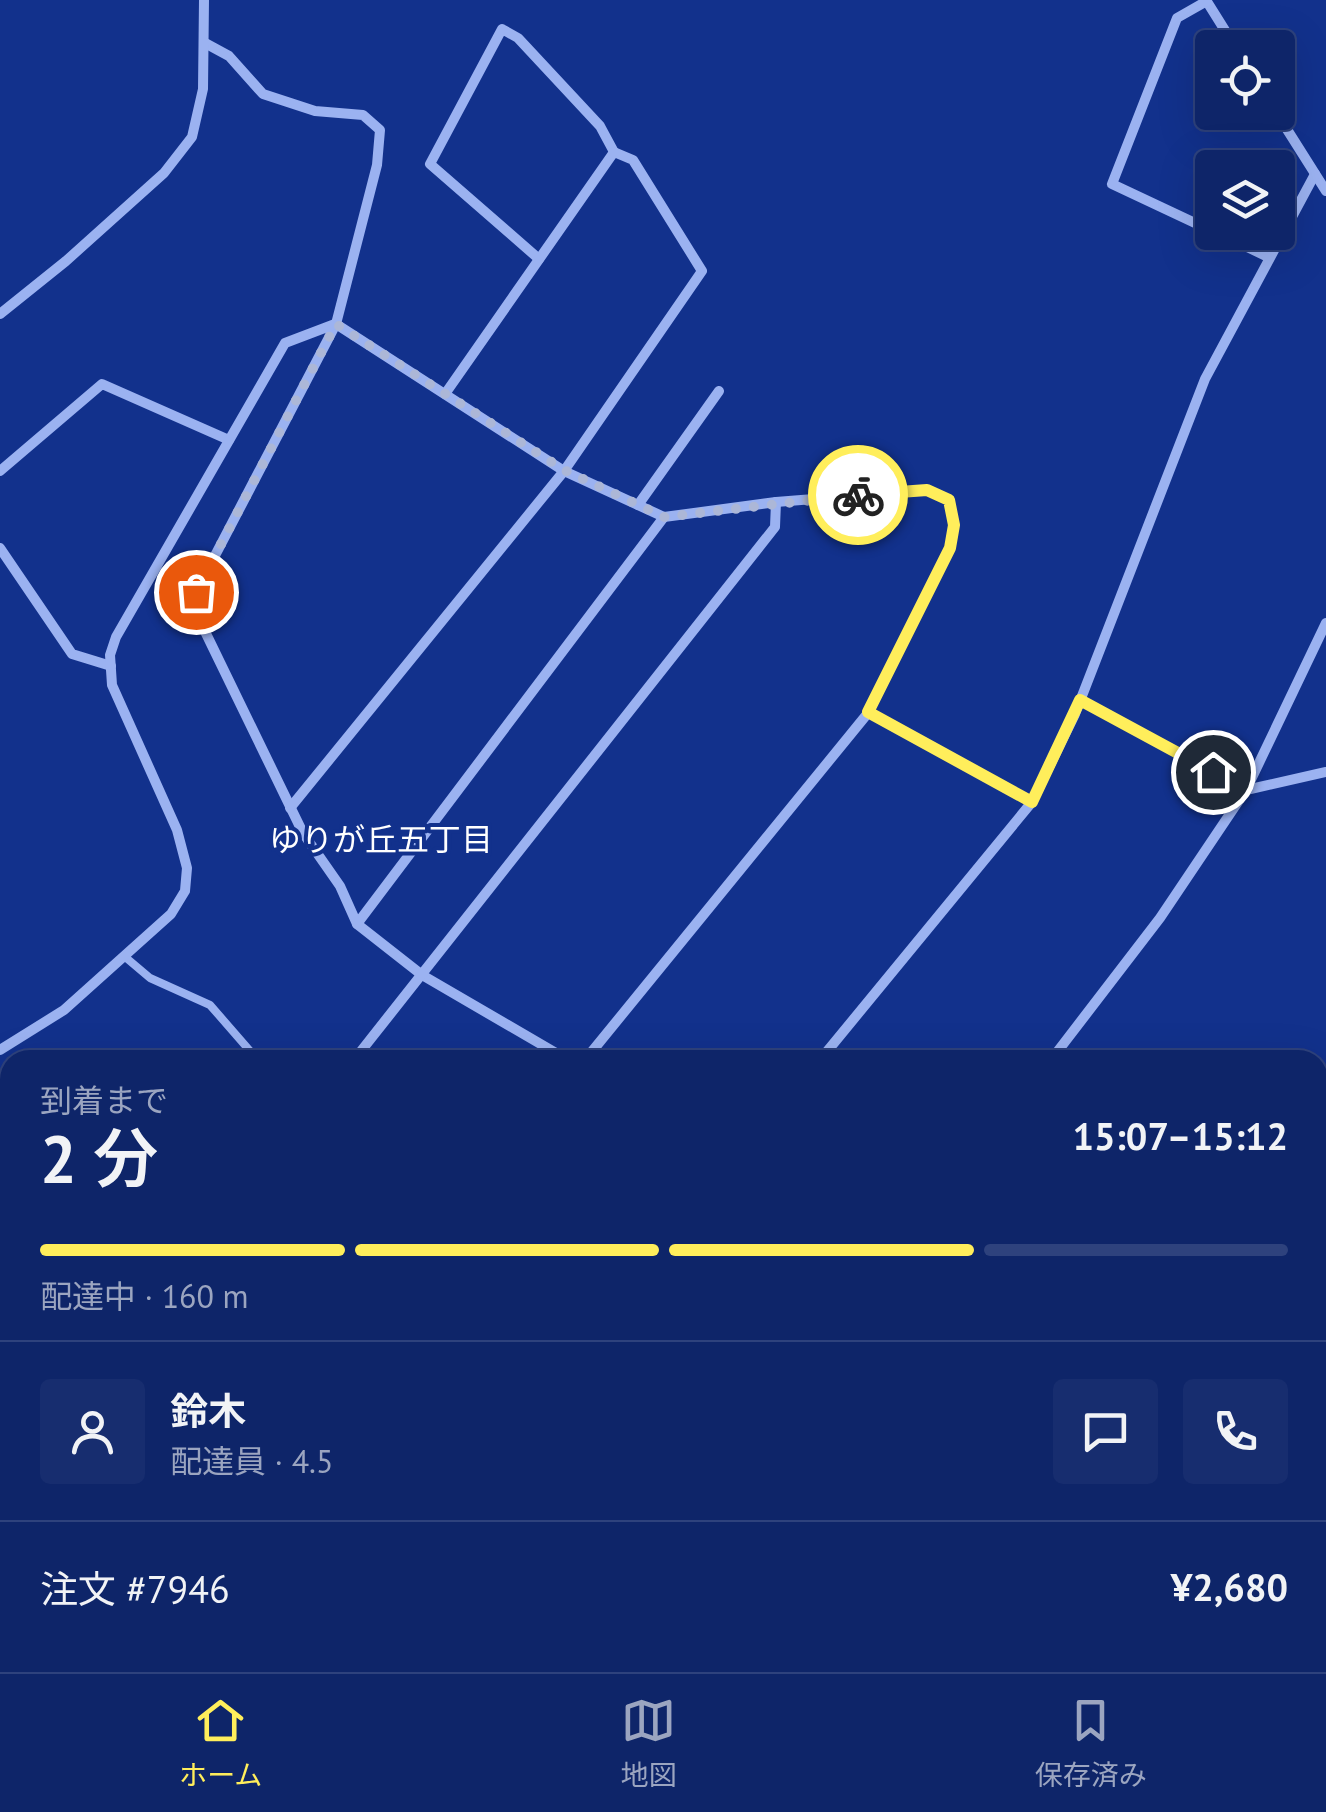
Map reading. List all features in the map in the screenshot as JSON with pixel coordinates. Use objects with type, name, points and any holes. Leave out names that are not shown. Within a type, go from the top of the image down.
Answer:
[{"type":"street","points":[[0,314],[164,173],[192,137],[203,89],[204,0]]},
{"type":"street","points":[[1195,223],[1112,184],[1177,18],[1207,1],[1225,30]]},
{"type":"street","points":[[290,808],[564,470],[702,271],[633,160],[614,152],[600,126],[518,38],[502,30],[430,164],[539,259]]},
{"type":"street","points":[[205,42],[230,56],[264,94],[314,111],[362,115],[380,130],[377,165],[336,324],[196,592],[197,614],[290,808],[340,886],[357,924],[422,975],[551,1050]]},
{"type":"street","points":[[1287,130],[1326,191]]},
{"type":"street","points":[[446,394],[614,152]]},
{"type":"street","points":[[828,1050],[1032,802],[1080,700],[1205,379],[1315,174]]},
{"type":"street","points":[[1253,250],[1268,257]]},
{"type":"street","points":[[336,324],[564,470],[664,517],[776,502],[927,490],[949,500],[954,525],[950,548],[868,712],[593,1050]]},
{"type":"street","points":[[0,1050],[64,1010],[171,914],[185,891],[186,868],[178,830],[112,685],[110,655],[116,637],[285,343],[336,324]]},
{"type":"street","points":[[0,471],[102,384],[229,440]]},
{"type":"street","points":[[638,505],[720,391]]},
{"type":"street","points":[[362,1050],[775,527],[776,502]]},
{"type":"street","points":[[357,924],[664,517]]},
{"type":"street","points":[[0,548],[72,654],[111,666]]},
{"type":"street","points":[[1060,1050],[1160,918],[1246,790],[1326,622]]},
{"type":"street","points":[[1080,700],[1246,790],[1326,772]]},
{"type":"lane","points":[[868,712],[1032,802]]},
{"type":"lane","points":[[124,956],[150,978],[210,1004],[249,1050]]},
{"type":"way so far","points":[[196,592],[336,324],[564,470],[664,517],[858,495]]},
{"type":"district","name":"ゆりが丘五丁目","points":[[381,840]]},
{"type":"route","points":[[858,495],[927,490],[949,500],[954,525],[950,548],[868,712],[1032,802],[1080,700],[1213,772]]}]
